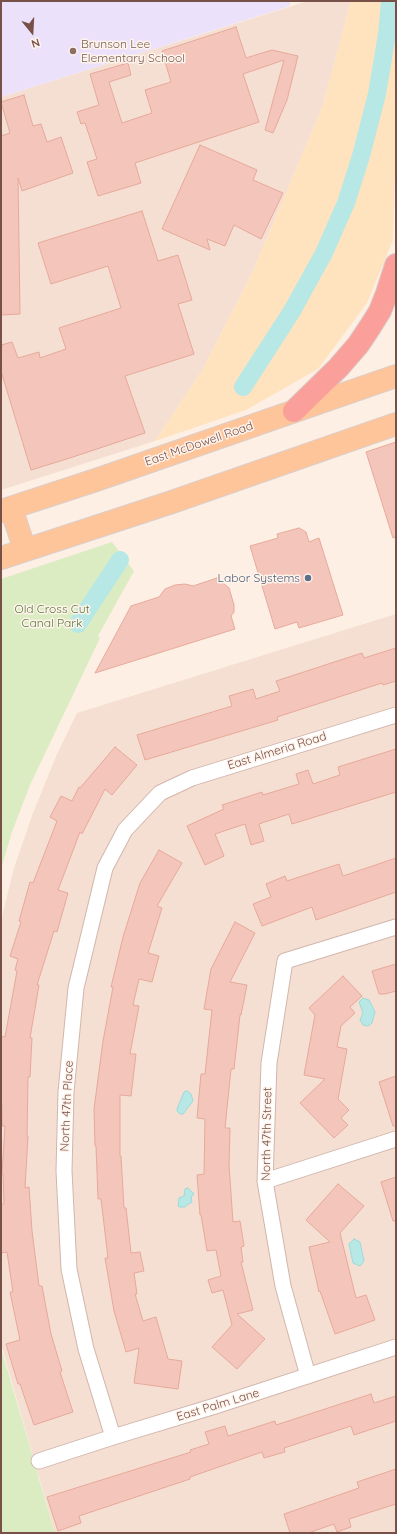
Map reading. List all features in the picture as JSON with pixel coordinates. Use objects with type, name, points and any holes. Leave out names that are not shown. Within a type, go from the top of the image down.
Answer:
[{"type":"highway","points":[[294,411],[338,368],[358,345],[380,311],[396,265]]},
{"type":"main road","name":"East McDowell Road","points":[[6,510],[396,376]]},
{"type":"main road","points":[[1,558],[172,502],[396,424]]},
{"type":"main road","points":[[6,510],[25,550]]},
{"type":"street","name":"East Almeria Road","points":[[160,793],[192,778],[396,715]]},
{"type":"street","name":"North 47th Place","points":[[113,1437],[86,1349],[69,1269],[64,1171],[66,1092],[76,988],[105,868],[125,830],[160,793]]},
{"type":"street","name":"North 47th Street","points":[[308,1376],[283,1286],[264,1180],[269,1063],[285,961],[396,927]]},
{"type":"street","points":[[264,1180],[396,1139]]},
{"type":"street","name":"East Palm Lane","points":[[39,1461],[396,1347]]},
{"type":"shaded area","name":"Brunson Lee Elementary School","points":[[1,1],[290,1],[290,6],[1,97]]},
{"type":"shaded area","points":[[308,1],[351,1],[322,108],[253,271],[203,369],[155,441],[1,490],[1,97]]},
{"type":"shaded area","points":[[396,614],[396,1533],[55,1533],[1,1344],[1,921],[14,868],[33,813],[57,754],[77,713]]},
{"type":"green space","name":"Old Cross Cut Canal Park","points":[[112,542],[134,571],[98,636],[100,638],[30,785],[12,832],[1,869],[1,579]]},
{"type":"green space","points":[[1,1348],[38,1476],[55,1533],[1,1533]]},
{"type":"sand","points":[[351,1],[396,1],[396,139],[393,240],[367,303],[318,369],[246,410],[155,441],[203,369],[253,271],[322,108]]},
{"type":"water","points":[[363,998],[369,1000],[375,1012],[372,1023],[368,1026],[363,1025],[360,1020],[363,1013],[359,1002]]},
{"type":"water","points":[[187,1091],[191,1094],[193,1101],[183,1114],[180,1114],[177,1109],[184,1092]]},
{"type":"water","points":[[188,1188],[194,1194],[191,1197],[192,1202],[185,1207],[180,1207],[178,1206],[179,1198],[184,1196],[185,1189]]},
{"type":"water","points":[[354,1239],[360,1242],[364,1261],[360,1266],[353,1263],[349,1244]]},
{"type":"building","points":[[236,27],[246,58],[272,50],[298,56],[287,100],[273,133],[265,130],[284,60],[243,74],[259,122],[135,163],[141,183],[98,196],[87,162],[97,159],[85,123],[81,124],[77,112],[99,105],[90,74],[128,63],[131,75],[109,82],[122,123],[152,113],[145,90],[171,82],[162,51]]},
{"type":"building","points":[[24,95],[33,126],[41,124],[47,142],[61,137],[73,173],[22,191],[18,178],[20,314],[1,315],[1,136],[10,133],[1,102]]},
{"type":"building","points":[[200,145],[257,170],[253,180],[283,193],[261,239],[234,225],[225,246],[207,239],[210,250],[162,229]]},
{"type":"building","points":[[142,211],[158,261],[178,255],[192,300],[178,304],[194,354],[125,376],[145,433],[31,470],[1,371],[1,345],[12,342],[18,358],[39,352],[40,358],[66,349],[59,328],[121,308],[108,266],[51,284],[38,243]]},
{"type":"building","points":[[396,442],[396,537],[393,538],[366,452]]},
{"type":"building","name":"Labor Systems","points":[[299,528],[306,532],[309,542],[319,538],[343,615],[299,628],[297,622],[275,629],[250,546],[278,538],[277,534]]},
{"type":"building","points":[[217,578],[229,588],[234,605],[234,612],[231,616],[235,629],[95,673],[131,606],[159,597],[165,589],[175,585],[185,584],[193,586]]},
{"type":"building","points":[[396,648],[396,681],[383,685],[382,683],[277,717],[278,720],[145,760],[137,735],[232,706],[229,696],[253,689],[256,699],[280,691],[276,681],[362,653],[364,658]]},
{"type":"building","points":[[115,747],[137,765],[112,795],[105,789],[82,834],[80,832],[58,890],[68,893],[57,932],[54,931],[37,985],[39,985],[30,1038],[32,1038],[30,1077],[28,1077],[28,1136],[25,1188],[29,1187],[32,1231],[39,1286],[42,1286],[51,1334],[62,1371],[60,1372],[73,1412],[34,1425],[20,1384],[18,1384],[6,1344],[20,1340],[10,1292],[13,1292],[7,1252],[1,1253],[1,1204],[4,1204],[2,1174],[5,1126],[2,1126],[1,1105],[1,1036],[5,1037],[18,959],[10,956],[21,922],[19,921],[30,882],[33,883],[57,821],[50,817],[61,796],[72,801],[79,787],[80,788]]},
{"type":"building","points":[[396,749],[396,792],[292,824],[289,814],[259,824],[264,841],[251,845],[245,824],[215,834],[224,856],[205,865],[187,826],[224,809],[222,805],[262,792],[263,795],[299,784],[296,774],[308,770],[313,784],[340,775],[338,767]]},
{"type":"building","points":[[159,850],[182,863],[157,906],[162,908],[148,953],[159,956],[152,982],[139,979],[133,1005],[139,1006],[130,1054],[136,1054],[131,1096],[120,1095],[120,1156],[124,1208],[126,1208],[131,1253],[140,1252],[144,1271],[134,1273],[137,1294],[135,1294],[143,1321],[156,1317],[168,1359],[182,1361],[178,1389],[134,1383],[139,1348],[126,1352],[114,1311],[105,1258],[108,1258],[101,1199],[98,1199],[95,1146],[94,1109],[103,1041],[113,987],[111,987],[123,937],[140,883]]},
{"type":"building","points":[[396,858],[396,892],[316,920],[312,907],[262,926],[253,904],[271,897],[266,884],[285,876],[287,881],[339,864],[343,876]]},
{"type":"building","points":[[235,922],[255,933],[230,982],[247,985],[240,1015],[234,1069],[231,1069],[225,1128],[230,1128],[229,1165],[233,1222],[240,1221],[244,1246],[241,1247],[243,1262],[241,1262],[253,1310],[237,1314],[265,1339],[237,1369],[212,1347],[232,1325],[223,1290],[212,1293],[208,1280],[221,1276],[216,1250],[207,1251],[200,1215],[197,1175],[204,1174],[205,1119],[197,1118],[201,1074],[205,1074],[212,1010],[204,1009],[211,969]]},
{"type":"building","points":[[396,964],[396,991],[379,994],[372,971]]},
{"type":"building","points":[[343,976],[362,996],[350,1007],[355,1013],[341,1026],[337,1047],[347,1049],[338,1099],[349,1110],[341,1118],[348,1125],[334,1138],[300,1103],[325,1079],[304,1075],[315,1015],[309,1008]]},
{"type":"building","points":[[396,1076],[396,1126],[393,1126],[379,1082]]},
{"type":"building","points":[[396,1177],[396,1221],[393,1221],[381,1182]]},
{"type":"building","points":[[338,1184],[364,1206],[340,1233],[356,1298],[366,1295],[375,1320],[335,1334],[320,1291],[319,1292],[309,1247],[330,1242],[306,1220]]},
{"type":"building","points":[[371,1394],[374,1403],[396,1396],[396,1421],[354,1435],[351,1426],[284,1448],[285,1452],[264,1458],[262,1452],[190,1477],[190,1479],[79,1516],[81,1523],[58,1531],[47,1497],[191,1452],[190,1450],[209,1444],[205,1432],[225,1426],[228,1436],[275,1421],[276,1425]]},
{"type":"building","points":[[396,1469],[396,1504],[349,1519],[351,1527],[337,1532],[334,1524],[308,1533],[290,1533],[284,1514],[359,1488],[357,1482]]},
{"type":"waterway","points":[[243,387],[292,311],[324,253],[346,203],[361,156],[377,94],[387,34],[390,1]]},
{"type":"waterway","points":[[78,624],[120,560]]},
{"type":"place","name":"Brunson Lee Elementary School","points":[[73,51]]},
{"type":"place","name":"Labor Systems","points":[[308,578]]}]
